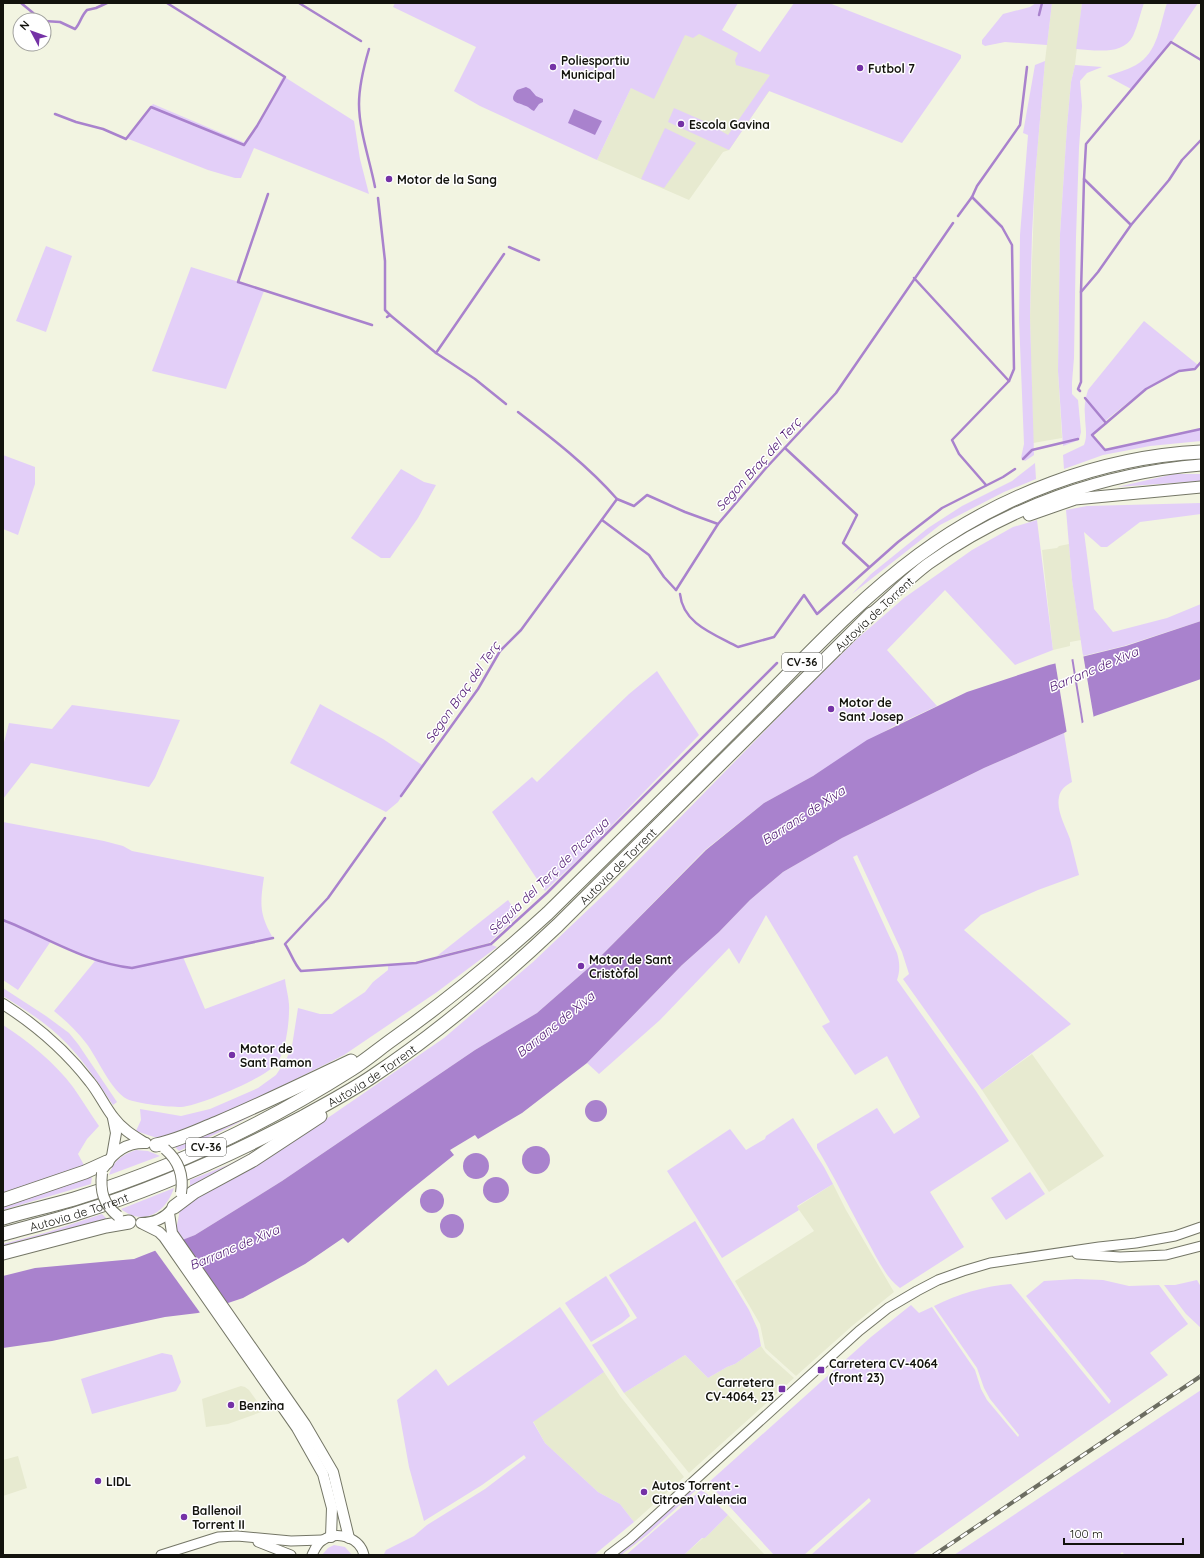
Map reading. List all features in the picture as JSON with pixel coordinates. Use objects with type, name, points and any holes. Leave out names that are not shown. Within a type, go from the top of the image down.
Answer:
[{"type":"highway","name":"Autovia de Torrent","points":[[3,1218],[74,1199],[141,1175],[202,1149],[274,1115],[352,1069],[429,1013],[498,959],[548,913],[861,603],[918,556],[955,530],[998,506],[1069,477],[1130,461],[1177,453],[1201,452]]},
{"type":"highway","name":"Autovia de Torrent","points":[[3,1234],[78,1214],[210,1163],[282,1128],[372,1077],[429,1036],[516,965],[871,614],[928,565],[961,542],[1006,517],[1071,490],[1133,474],[1201,465]]},
{"type":"highway","points":[[871,614],[929,570],[963,547],[1009,522],[1075,499],[1201,487]]},
{"type":"highway","points":[[155,1146],[258,1106],[392,1040]]},
{"type":"highway","points":[[171,1210],[194,1192],[233,1172],[278,1143],[355,1092],[372,1077]]},
{"type":"highway","points":[[3,1200],[107,1164]]},
{"type":"highway","points":[[3,1253],[106,1226],[124,1219]]},
{"type":"main road","points":[[3,1004],[19,1014],[61,1049],[90,1083],[113,1118],[129,1132],[155,1146],[175,1160],[180,1169],[182,1181],[181,1193],[171,1210],[168,1235]]},
{"type":"main road","points":[[113,1118],[116,1133],[101,1187],[104,1200],[113,1212],[124,1219],[143,1224],[168,1235],[232,1327],[297,1428],[323,1474],[332,1508],[326,1539]]},
{"type":"main road","points":[[107,1164],[127,1145],[138,1142],[155,1146]]},
{"type":"main road","points":[[143,1224],[154,1222],[171,1210]]},
{"type":"main road","points":[[232,1327],[305,1424],[333,1472],[349,1538]]},
{"type":"street","points":[[609,1555],[630,1539],[859,1331],[888,1308],[921,1288],[963,1271],[990,1264],[1099,1247],[1136,1243],[1175,1236],[1201,1227]]},
{"type":"street","points":[[1060,1254],[1120,1257],[1166,1255],[1201,1246]]},
{"type":"street","points":[[161,1555],[218,1537],[237,1536],[291,1541],[326,1539],[337,1536],[345,1536],[359,1544],[365,1554]]},
{"type":"street","points":[[237,1536],[264,1544],[291,1555]]},
{"type":"street","points":[[312,1555],[316,1546],[326,1539]]},
{"type":"shaded area","points":[[395,3],[738,3],[722,30],[760,52],[794,3],[829,3],[957,53],[961,55],[961,58],[902,143],[769,91],[729,150],[668,122],[674,108],[706,122],[728,135],[770,75],[736,65],[735,60],[738,53],[699,34],[693,38],[685,35],[654,99],[631,88],[597,160],[480,106],[454,91],[476,47],[393,7]]},
{"type":"shaded area","name":"Escola Gavina","points":[[671,3],[781,74],[729,150],[723,152],[689,200],[597,160]]},
{"type":"shaded area","points":[[1036,3],[1052,3],[1047,45],[1005,42],[985,46],[982,44],[982,40],[1003,14],[1030,7]]},
{"type":"shaded area","points":[[1052,3],[1082,3],[1075,65],[1071,82],[1060,234],[1058,371],[1062,438],[1033,443],[1030,317],[1035,178],[1045,61]]},
{"type":"shaded area","points":[[1082,3],[1144,3],[1135,32],[1128,42],[1122,47],[1099,51],[1076,49]]},
{"type":"shaded area","points":[[1167,3],[1198,3],[1171,43],[1133,90],[1107,76],[1136,65],[1149,53],[1154,46]]},
{"type":"shaded area","points":[[1045,61],[1035,178],[1032,234],[1030,317],[1034,455],[1025,461],[1021,458],[1024,444],[1019,320],[1020,235],[1028,135],[1023,133],[1035,65]]},
{"type":"shaded area","points":[[1075,65],[1102,67],[1087,73],[1080,81],[1082,106],[1079,148],[1072,394],[1078,400],[1081,432],[1079,440],[1063,446],[1058,371],[1060,234],[1067,126],[1071,82]]},
{"type":"shaded area","points":[[283,76],[354,121],[360,159],[369,194],[254,148],[241,178],[235,178],[208,170],[126,138],[153,104],[245,143],[261,121]]},
{"type":"shaded area","points":[[665,128],[696,143],[664,188],[641,179]]},
{"type":"shaded area","points":[[46,246],[72,256],[46,332],[16,321]]},
{"type":"shaded area","points":[[191,267],[264,291],[226,389],[152,371]]},
{"type":"shaded area","points":[[1144,321],[1198,365],[1196,369],[1179,370],[1146,388],[1105,421],[1092,436],[1105,450],[1201,429],[1201,441],[1150,446],[1103,455],[1064,469],[1063,455],[1084,445],[1085,442],[1085,400],[1088,390]]},
{"type":"shaded area","points":[[3,455],[35,467],[35,484],[18,535],[3,529]]},
{"type":"shaded area","points":[[1035,463],[1036,479],[1004,492],[940,525],[852,594],[871,574],[928,528],[962,506],[1012,481]]},
{"type":"shaded area","points":[[401,469],[424,482],[436,485],[418,518],[390,558],[381,558],[351,538]]},
{"type":"shaded area","points":[[1174,474],[1201,474],[1201,481],[1117,487]]},
{"type":"shaded area","points":[[1201,503],[1201,514],[1140,522],[1107,547],[1101,547],[1084,532],[1094,609],[1113,632],[1167,618],[1201,604],[1201,621],[1124,646],[1083,656],[1072,580],[1066,510],[1087,506]]},
{"type":"shaded area","points":[[1037,520],[1053,650],[1015,665],[945,590],[887,650],[937,706],[892,727],[813,776],[764,803],[705,850],[593,964],[537,1013],[475,1050],[282,1181],[195,1235],[183,1240],[176,1230],[180,1210],[189,1200],[300,1137],[444,1038],[533,962],[614,885],[797,698],[858,638],[904,598],[972,550],[1013,527]]},
{"type":"shaded area","points":[[1069,544],[1072,580],[1081,640],[1070,642],[1070,646],[1053,650],[1042,550],[1057,548],[1059,546]]},
{"type":"shaded area","points":[[657,671],[699,735],[588,850],[545,891],[492,812],[532,777],[537,782],[629,694]]},
{"type":"shaded area","points":[[320,704],[383,739],[422,765],[398,802],[386,812],[290,763]]},
{"type":"shaded area","points":[[72,705],[180,720],[155,778],[149,787],[31,763],[3,799],[3,746],[9,723],[52,729]]},
{"type":"shaded area","points":[[1064,733],[1072,782],[1062,790],[1058,802],[1062,819],[1070,839],[1079,875],[1038,890],[981,915],[964,930],[1071,1024],[982,1090],[903,979],[909,974],[902,952],[857,855],[853,857],[897,953],[899,960],[899,973],[897,980],[976,1091],[1009,1141],[930,1192],[964,1247],[900,1288],[881,1266],[817,1148],[817,1144],[877,1108],[894,1134],[920,1117],[887,1056],[855,1075],[822,1026],[830,1022],[766,915],[739,964],[729,948],[660,1020],[599,1074],[587,1063],[682,965],[719,932],[750,900],[783,872],[842,838],[984,768]]},
{"type":"shaded area","points":[[3,822],[104,841],[123,846],[132,851],[264,877],[261,902],[262,909],[268,930],[273,938],[183,957],[205,1009],[285,979],[289,1003],[287,1034],[281,1056],[276,1064],[257,1078],[230,1091],[201,1102],[181,1107],[146,1104],[132,1101],[121,1095],[115,1089],[83,1039],[54,1011],[95,961],[51,941],[18,990],[3,980]]},
{"type":"shaded area","points":[[508,900],[518,915],[489,943],[437,956]]},
{"type":"shaded area","points":[[492,945],[497,947],[437,992],[344,1055],[220,1117],[160,1139],[136,1131],[141,1120],[140,1109],[181,1116],[210,1109],[258,1088],[276,1075],[286,1060],[292,1046],[298,1008],[320,1014],[332,1014],[365,992],[373,982],[388,970],[388,965],[418,964]]},
{"type":"shaded area","points":[[3,988],[69,1033],[117,1102],[113,1105],[88,1068],[66,1043],[39,1019],[3,996]]},
{"type":"shaded area","points":[[3,1025],[31,1045],[58,1069],[73,1087],[99,1126],[87,1139],[78,1154],[85,1167],[3,1194]]},
{"type":"shaded area","points":[[1032,1054],[1104,1156],[1049,1192],[982,1090]]},
{"type":"shaded area","points":[[289,1097],[179,1151],[173,1145]]},
{"type":"shaded area","points":[[793,1118],[833,1184],[797,1206],[799,1210],[722,1258],[667,1171],[730,1129],[746,1150],[765,1139],[766,1136]]},
{"type":"shaded area","points":[[285,1135],[190,1189],[190,1180],[230,1164]]},
{"type":"shaded area","points":[[136,1150],[148,1151],[160,1156],[109,1175],[113,1166],[119,1159]]},
{"type":"shaded area","points":[[1030,1172],[1045,1194],[1006,1220],[991,1198]]},
{"type":"shaded area","points":[[92,1177],[91,1184],[3,1210],[3,1206]]},
{"type":"shaded area","points":[[833,1184],[846,1210],[894,1292],[852,1326],[796,1376],[765,1348],[760,1324],[735,1281],[814,1231],[797,1207]]},
{"type":"shaded area","points":[[174,1188],[166,1204],[160,1210],[146,1217],[138,1217],[121,1209]]},
{"type":"shaded area","points":[[102,1214],[108,1220],[3,1248],[3,1244],[48,1232]]},
{"type":"shaded area","points":[[695,1221],[749,1310],[758,1330],[761,1346],[735,1364],[708,1378],[685,1355],[624,1393],[592,1345],[637,1318],[609,1275]]},
{"type":"shaded area","points":[[606,1276],[630,1316],[622,1323],[591,1342],[565,1303]]},
{"type":"shaded area","points":[[1076,1279],[1103,1280],[1129,1286],[1159,1285],[1188,1324],[1150,1353],[1168,1375],[912,1555],[811,1555],[871,1501],[869,1498],[804,1555],[774,1555],[708,1483],[871,1337],[911,1305],[919,1313],[932,1307],[975,1370],[981,1389],[987,1400],[1018,1437],[1019,1435],[990,1399],[984,1388],[977,1368],[934,1306],[962,1294],[991,1287],[1011,1284],[1109,1404],[1111,1401],[1026,1296],[1044,1281]]},
{"type":"shaded area","points":[[1197,1280],[1201,1287],[1201,1328],[1186,1314],[1164,1285],[1175,1285]]},
{"type":"shaded area","points":[[560,1307],[604,1372],[533,1422],[545,1443],[598,1492],[620,1504],[634,1522],[594,1555],[385,1555],[386,1550],[414,1536],[427,1525],[485,1489],[526,1458],[524,1455],[482,1485],[424,1521],[409,1467],[397,1400],[436,1369],[448,1386]]},
{"type":"shaded area","points":[[761,1346],[766,1353],[794,1378],[689,1473],[624,1393],[685,1355],[708,1378],[735,1364]]},
{"type":"shaded area","points":[[162,1353],[172,1355],[181,1382],[176,1391],[92,1414],[81,1379]]},
{"type":"shaded area","points":[[604,1372],[620,1396],[684,1477],[634,1522],[620,1504],[598,1492],[545,1443],[533,1421]]},
{"type":"shaded area","name":"Benzina","points":[[241,1386],[249,1390],[264,1411],[228,1424],[206,1427],[202,1399]]},
{"type":"shaded area","points":[[1201,1390],[1201,1555],[1125,1555],[1122,1552],[1119,1555],[954,1555]]},
{"type":"shaded area","points":[[18,1456],[27,1488],[3,1496],[3,1460]]},
{"type":"shaded area","points":[[694,1487],[696,1490],[647,1535],[621,1555],[617,1555]]},
{"type":"shaded area","points":[[701,1490],[728,1515],[705,1538],[702,1538],[684,1555],[626,1555]]},
{"type":"shaded area","points":[[728,1515],[765,1555],[684,1555],[703,1538],[705,1538]]},
{"type":"shaded area","points":[[334,1545],[345,1547],[352,1555],[322,1555],[328,1548]]},
{"type":"water","points":[[526,87],[536,96],[543,99],[543,102],[539,104],[534,111],[513,100],[514,94],[517,90]]},
{"type":"water","points":[[574,109],[602,121],[595,135],[568,123]]},
{"type":"water","name":"Barranc de Xiva","points":[[1201,621],[1201,679],[1095,716],[1064,733],[984,768],[842,838],[783,872],[750,900],[719,932],[682,965],[587,1063],[522,1113],[478,1139],[475,1135],[450,1150],[454,1155],[348,1243],[343,1238],[305,1264],[243,1298],[198,1313],[165,1317],[52,1341],[3,1348],[3,1276],[35,1268],[134,1259],[195,1235],[282,1181],[475,1050],[537,1013],[593,964],[706,850],[764,803],[813,776],[867,740],[967,692],[1049,665],[1126,646]]},
{"type":"water","points":[[596,1100],[600,1101],[606,1107],[606,1115],[600,1121],[596,1122],[592,1121],[586,1115],[585,1111],[586,1107],[592,1101]]},
{"type":"water","points":[[536,1146],[546,1150],[550,1160],[546,1170],[536,1174],[526,1170],[522,1160],[526,1150]]},
{"type":"water","points":[[476,1153],[485,1157],[489,1166],[485,1175],[476,1179],[467,1175],[463,1166],[467,1157]]},
{"type":"water","points":[[496,1177],[505,1181],[509,1190],[505,1199],[496,1203],[487,1199],[483,1190],[487,1181]]},
{"type":"water","points":[[432,1189],[440,1193],[444,1201],[440,1209],[432,1213],[424,1209],[420,1201],[424,1193]]},
{"type":"water","points":[[452,1214],[460,1218],[464,1226],[460,1234],[452,1238],[444,1234],[440,1226],[444,1218]]},
{"type":"pier","points":[[1083,654],[1094,719],[1084,725],[1073,657]]},
{"type":"pier","points":[[1071,657],[1082,725],[1067,734],[1055,661]]},
{"type":"pier","points":[[182,1238],[228,1306],[201,1314],[154,1249]]},
{"type":"waterway","points":[[21,3],[32,12]]},
{"type":"waterway","points":[[52,22],[60,22],[75,29],[87,10],[107,3]]},
{"type":"waterway","points":[[55,114],[76,122],[103,129],[126,139],[151,107],[244,145],[257,126],[285,77],[167,3]]},
{"type":"waterway","points":[[299,3],[361,41]]},
{"type":"waterway","name":"Segon Braç del Terç","points":[[1039,15],[1042,3]]},
{"type":"waterway","points":[[1131,225],[1084,179],[1086,144],[1171,42],[1201,60]]},
{"type":"waterway","points":[[369,49],[362,76],[359,114],[375,187]]},
{"type":"waterway","name":"Segon Braç del Terç","points":[[958,216],[1020,125],[1027,67]]},
{"type":"waterway","points":[[1080,391],[1078,389],[1081,382],[1081,292],[1098,272],[1131,225],[1169,180],[1182,160],[1201,140]]},
{"type":"waterway","points":[[1081,292],[1084,179]]},
{"type":"waterway","points":[[268,194],[238,282],[372,325]]},
{"type":"waterway","points":[[972,197],[1002,227],[1012,245],[1014,369],[1009,381],[952,440],[959,454],[986,485]]},
{"type":"waterway","points":[[378,198],[385,261],[385,310],[390,315]]},
{"type":"waterway","name":"Segon Braç del Terç","points":[[401,796],[478,689],[500,651],[521,630],[617,499],[634,506],[647,495],[685,512],[718,524],[766,468],[836,393],[953,223]]},
{"type":"waterway","points":[[509,247],[539,260]]},
{"type":"waterway","points":[[436,353],[504,254]]},
{"type":"waterway","points":[[914,278],[1009,381]]},
{"type":"waterway","points":[[387,317],[390,315],[436,353],[475,379],[506,404]]},
{"type":"waterway","points":[[1201,362],[1195,369],[1179,371],[1146,389],[1092,435],[1105,450],[1201,429]]},
{"type":"waterway","points":[[1085,398],[1106,423]]},
{"type":"waterway","points":[[518,412],[582,464],[617,499]]},
{"type":"waterway","name":"Séquia del Terç de Picanya","points":[[1023,459],[1032,450],[1078,439]]},
{"type":"waterway","points":[[785,448],[857,515],[843,543],[869,567]]},
{"type":"waterway","name":"Séquia del Terç de Picanya","points":[[680,594],[682,604],[693,621],[738,647],[774,637],[804,595],[817,614],[898,542],[942,508],[1003,477],[1015,469]]},
{"type":"waterway","points":[[602,520],[649,555],[664,577],[676,590]]},
{"type":"waterway","points":[[676,590],[718,524]]},
{"type":"waterway","name":"Séquia del Terç de Picanya","points":[[385,818],[328,898],[285,944],[296,965],[301,971],[416,963],[491,944],[547,893],[777,663]]},
{"type":"waterway","name":"Séquia del Terç de Picanya","points":[[3,920],[98,961],[132,968],[273,938]]},
{"type":"railway","points":[[934,1555],[1201,1376]]},
{"type":"place","name":"Poliesportiu Municipal","points":[[553,67]]},
{"type":"place","name":"Futbol 7","points":[[860,68]]},
{"type":"place","name":"Escola Gavina","points":[[681,124]]},
{"type":"place","name":"Motor de la Sang","points":[[389,179]]},
{"type":"place","name":"Motor de Sant Josep","points":[[831,709]]},
{"type":"place","name":"Motor de Sant Cristòfol","points":[[581,966]]},
{"type":"place","name":"Motor de Sant Ramon","points":[[232,1055]]},
{"type":"place","name":"Carretera CV-4064 (front 23)","points":[[821,1370]]},
{"type":"place","name":"Carretera CV-4064, 23","points":[[782,1389]]},
{"type":"place","name":"Benzina","points":[[231,1405]]},
{"type":"place","name":"LIDL","points":[[98,1481]]},
{"type":"place","name":"Autos Torrent - Citroen Valencia","points":[[644,1492]]},
{"type":"place","name":"Ballenoil Torrent II","points":[[184,1517]]}]
